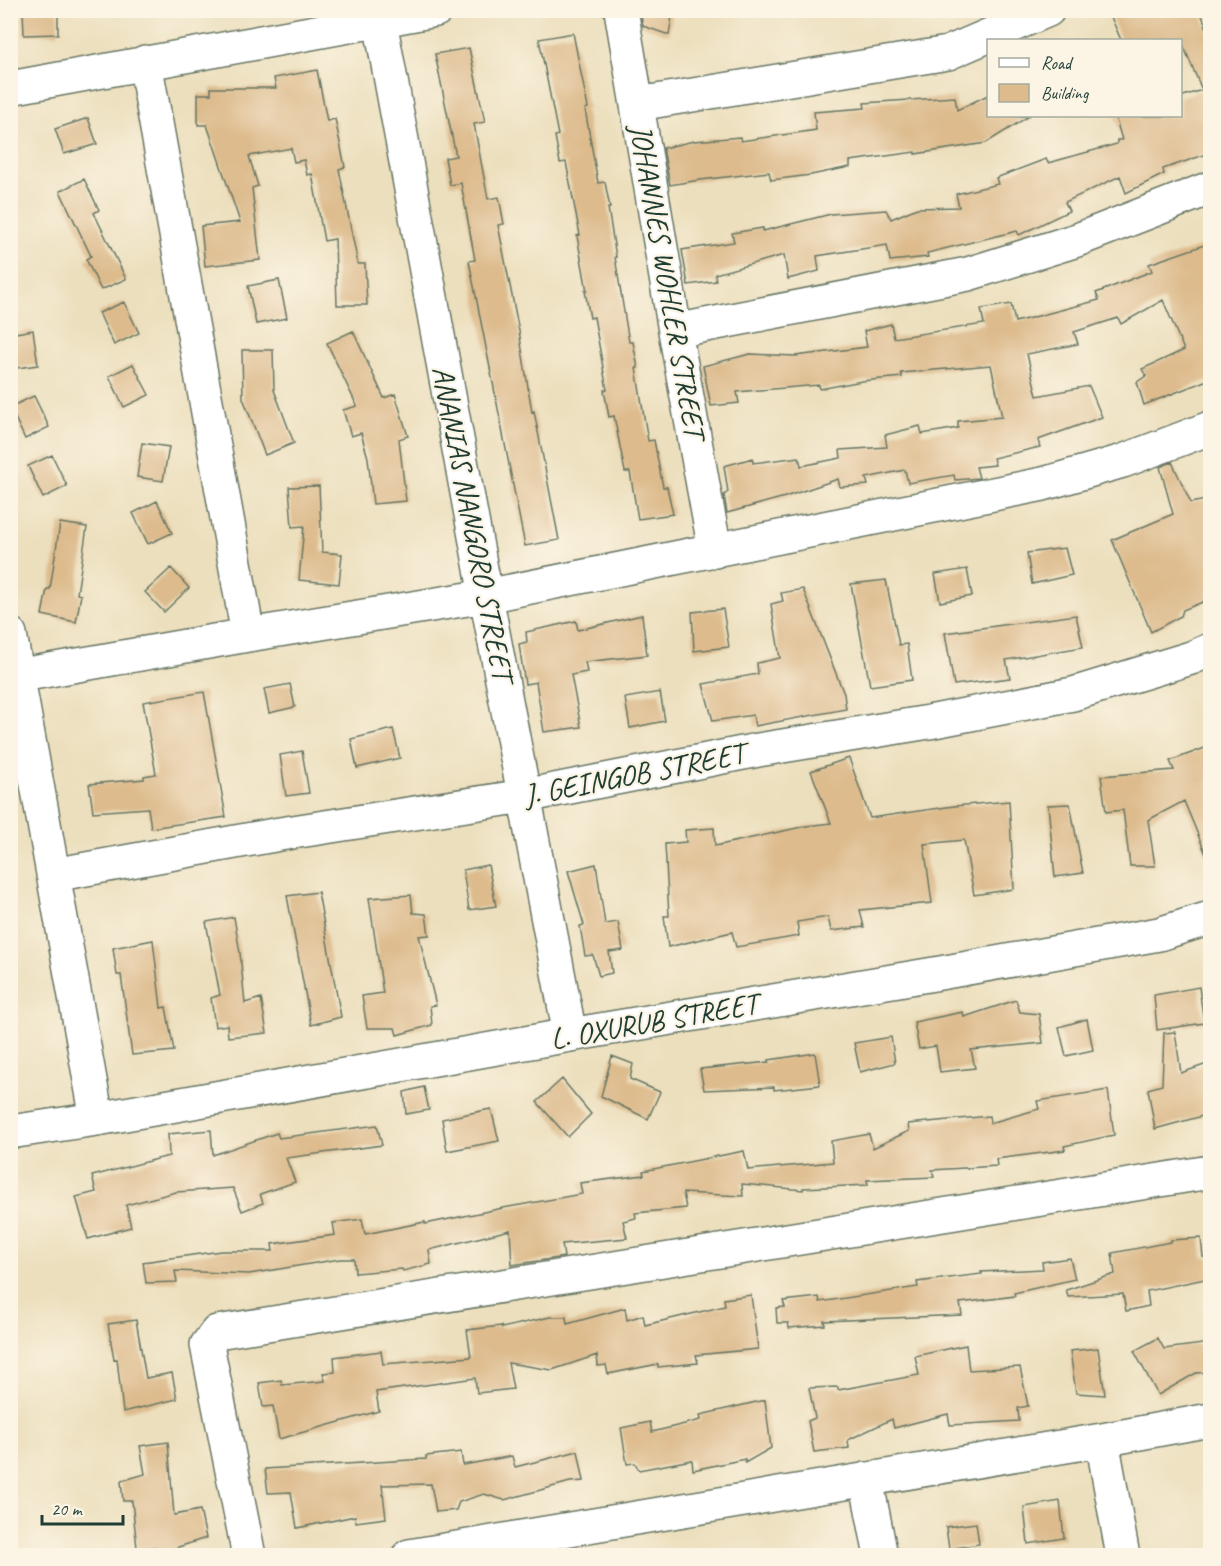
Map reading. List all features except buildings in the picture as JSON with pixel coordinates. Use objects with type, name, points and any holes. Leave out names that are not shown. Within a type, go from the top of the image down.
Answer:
[{"type":"street","points":[[10,88],[379,16],[436,10]]},
{"type":"street","name":"JOHANNES WOHLER STREET","points":[[621,10],[675,332],[715,551]]},
{"type":"street","points":[[638,104],[948,53],[1048,10]]},
{"type":"street","name":"ANANIAS NANGORO STREET","points":[[379,16],[570,1035]]},
{"type":"street","points":[[145,62],[248,635]]},
{"type":"street","points":[[675,332],[968,274],[1077,240],[1210,188]]},
{"type":"street","points":[[14,676],[486,596],[1043,484],[1123,461],[1210,428]]},
{"type":"street","points":[[10,634],[14,676],[97,1119]]},
{"type":"street","name":"J. GEINGOB STREET","points":[[53,875],[280,834],[524,796],[758,750],[929,722],[1073,694],[1191,658],[1210,650]]},
{"type":"street","name":"L. OXURUB STREET","points":[[10,1132],[97,1119],[1148,936],[1210,918]]},
{"type":"street","points":[[249,1556],[207,1345],[217,1332],[1210,1172]]},
{"type":"street","points":[[409,1556],[1210,1420]]},
{"type":"street","points":[[1102,1440],[1123,1556]]},
{"type":"street","points":[[866,1479],[881,1556]]}]
